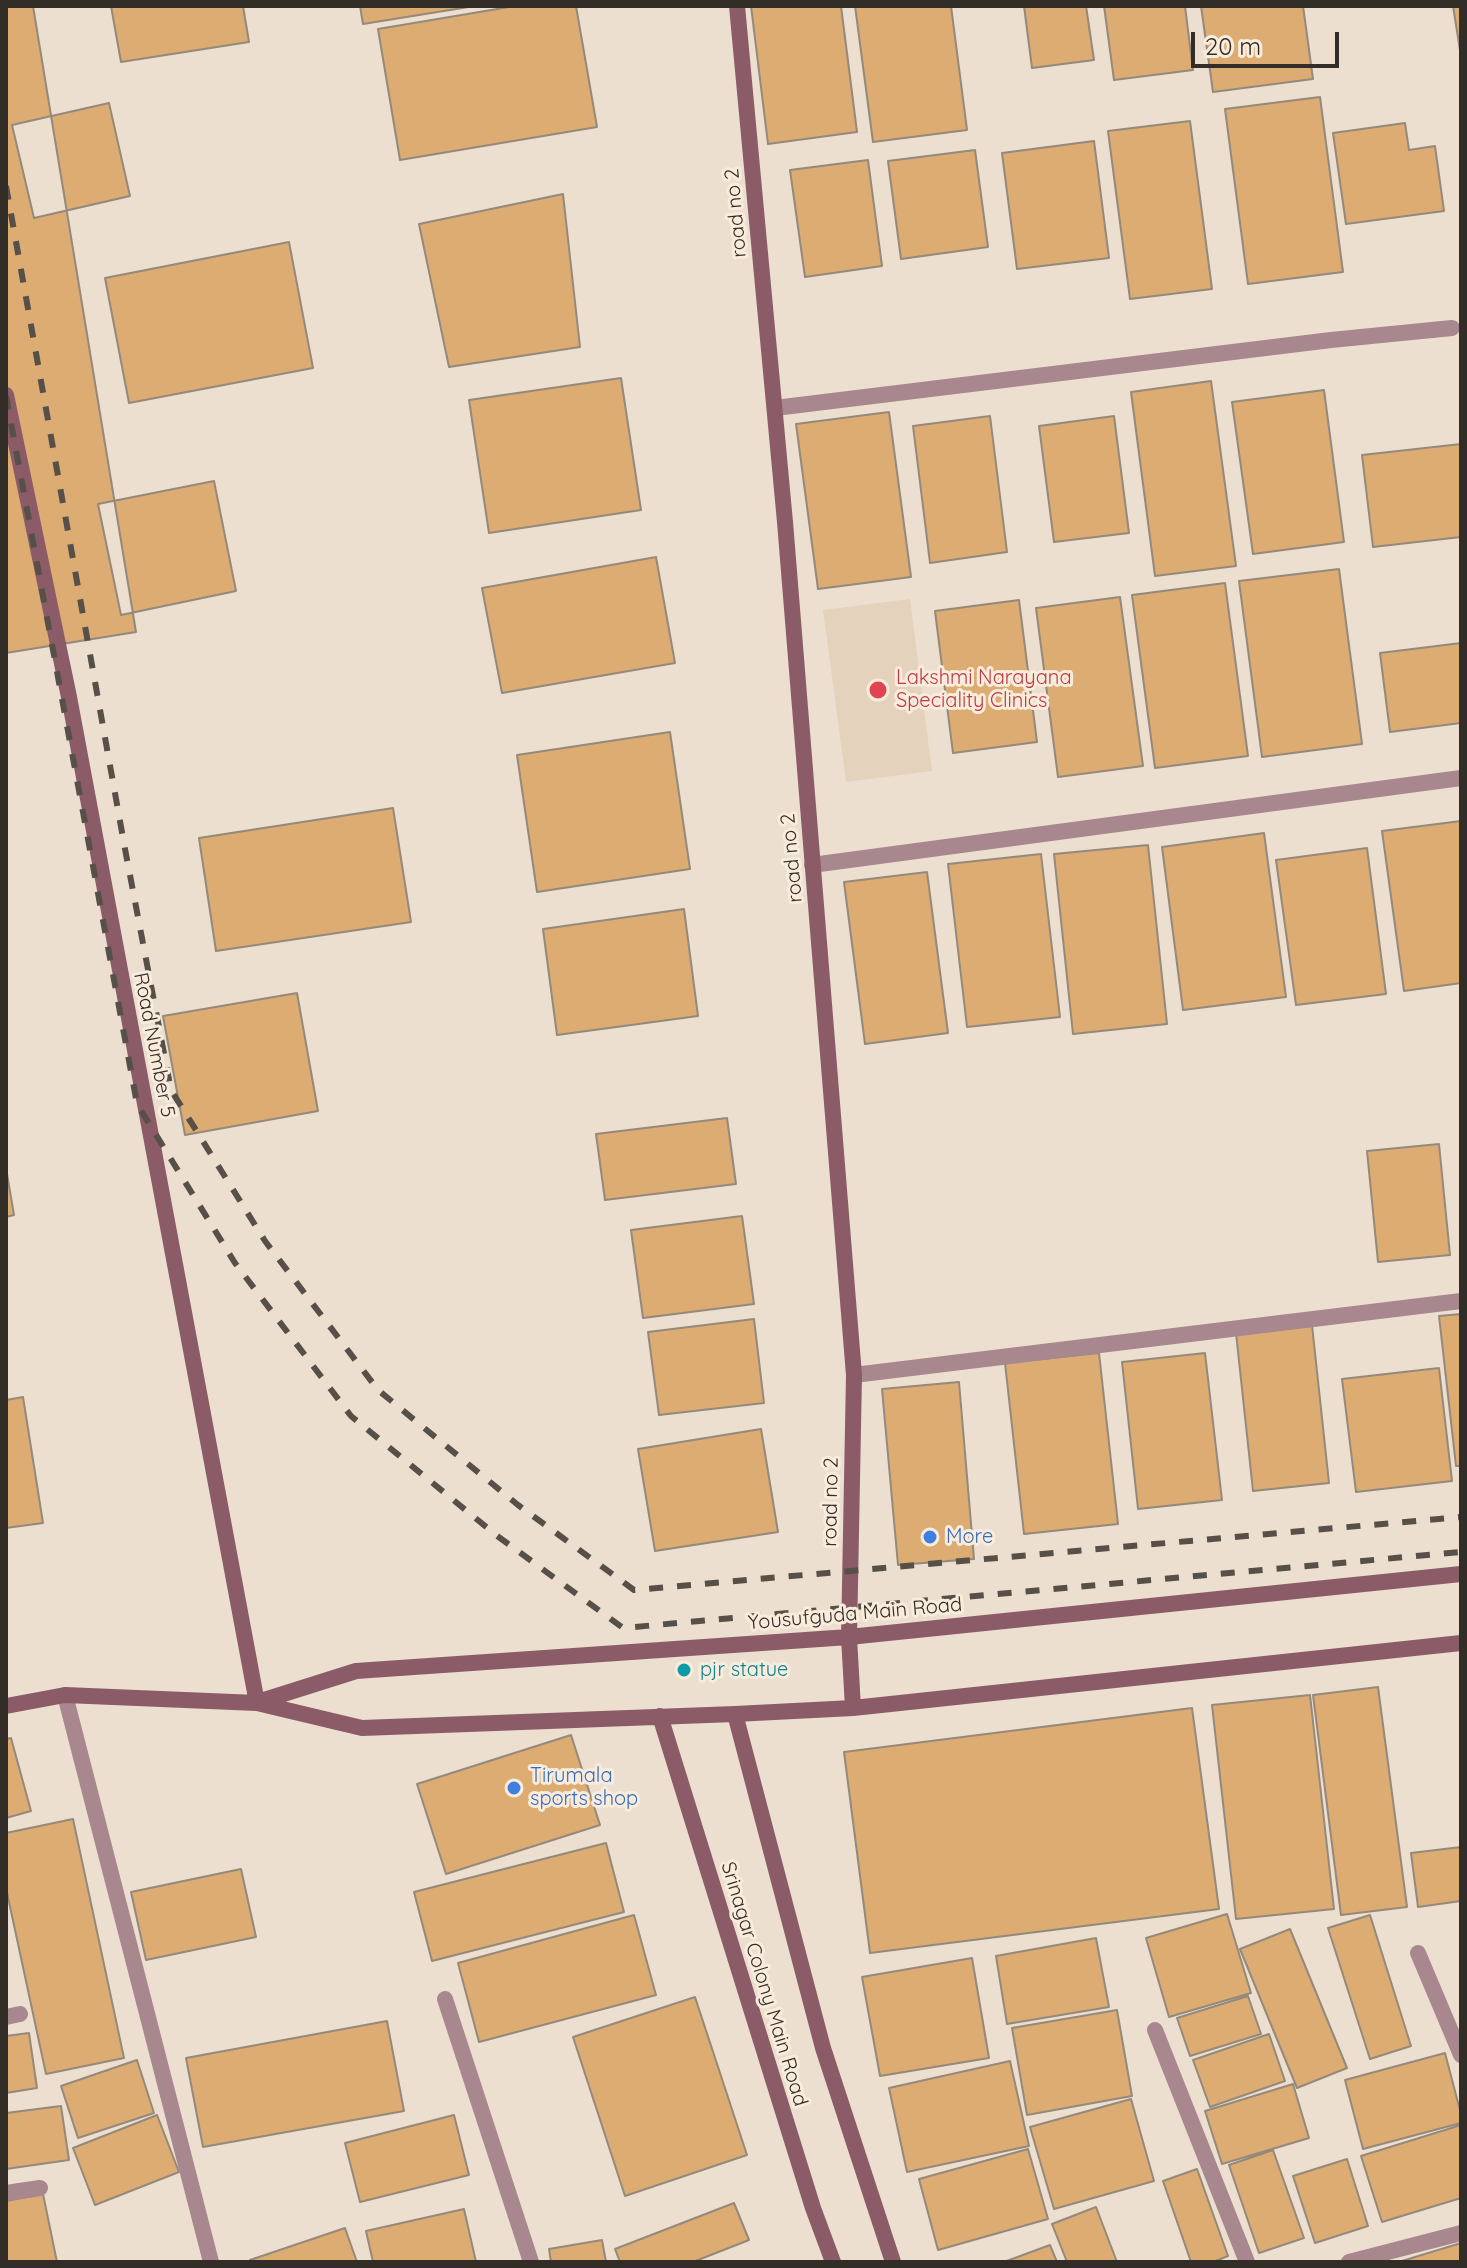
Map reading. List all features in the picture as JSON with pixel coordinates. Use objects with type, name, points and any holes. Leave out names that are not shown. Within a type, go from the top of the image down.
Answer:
[{"type":"main road","name":"road no 2","points":[[737,6],[775,408],[854,1375],[849,1637],[853,1708]]},
{"type":"main road","name":"Road Number 5","points":[[6,395],[72,712],[257,1703]]},
{"type":"main road","name":"Yousufguda Main Road","points":[[257,1703],[356,1671],[849,1637],[1461,1574]]},
{"type":"main road","points":[[6,1706],[65,1695],[257,1703],[362,1728],[735,1714],[853,1708],[1461,1643]]},
{"type":"main road","name":"Srinagar Colony Main Road","points":[[735,1714],[823,2048],[893,2262]]},
{"type":"main road","name":"Srinagar Colony Main Road","points":[[660,1716],[813,2208],[833,2262]]},
{"type":"street","points":[[775,408],[1452,328]]},
{"type":"street","points":[[812,865],[1461,778]]},
{"type":"street","points":[[854,1375],[1461,1301]]},
{"type":"street","points":[[65,1695],[211,2262]]},
{"type":"street","points":[[1418,1953],[1461,2055]]},
{"type":"street","points":[[445,1999],[531,2262]]},
{"type":"street","points":[[1155,2030],[1247,2262]]},
{"type":"street","points":[[6,2193],[40,2188]]},
{"type":"street","points":[[1349,2262],[1461,2233]]},
{"type":"shaded area","name":"Lakshmi Narayana Speciality Clinics","points":[[910,599],[932,771],[846,782],[823,610]]},
{"type":"building","points":[[6,6],[33,6],[136,632],[6,653]]},
{"type":"building","points":[[111,6],[243,6],[249,42],[121,62]]},
{"type":"building","points":[[360,6],[475,6],[363,24]]},
{"type":"building","points":[[515,6],[576,6],[597,127],[400,160],[378,29]]},
{"type":"building","points":[[751,6],[841,6],[857,132],[768,144]]},
{"type":"building","points":[[855,6],[951,6],[967,130],[873,142]]},
{"type":"building","points":[[1024,6],[1086,6],[1094,60],[1032,68]]},
{"type":"building","points":[[1104,6],[1185,6],[1193,70],[1114,80]]},
{"type":"building","points":[[1201,6],[1303,6],[1313,79],[1213,92]]},
{"type":"building","points":[[1453,6],[1461,6],[1461,50],[1460,50]]},
{"type":"building","points":[[1320,97],[1343,272],[1248,284],[1225,109]]},
{"type":"building","points":[[109,103],[130,196],[34,218],[12,125]]},
{"type":"building","points":[[1190,121],[1212,289],[1130,299],[1108,131]]},
{"type":"building","points":[[1405,123],[1409,150],[1435,146],[1444,211],[1346,224],[1333,133]]},
{"type":"building","points":[[1094,141],[1109,258],[1017,269],[1002,153]]},
{"type":"building","points":[[975,150],[988,247],[901,259],[888,161]]},
{"type":"building","points":[[868,160],[882,266],[805,277],[790,170]]},
{"type":"building","points":[[563,194],[580,347],[449,367],[419,224]]},
{"type":"building","points":[[289,242],[313,368],[129,403],[105,278]]},
{"type":"building","points":[[621,378],[641,510],[489,533],[469,400]]},
{"type":"building","points":[[1211,381],[1236,566],[1155,576],[1131,392]]},
{"type":"building","points":[[1324,390],[1344,542],[1253,554],[1232,402]]},
{"type":"building","points":[[889,412],[911,577],[818,589],[796,424]]},
{"type":"building","points":[[990,416],[1007,552],[930,563],[913,426]]},
{"type":"building","points":[[1114,416],[1129,533],[1054,542],[1039,426]]},
{"type":"building","points":[[1461,444],[1461,537],[1373,547],[1362,455]]},
{"type":"building","points":[[214,481],[236,591],[121,615],[98,504]]},
{"type":"building","points":[[656,557],[675,663],[502,693],[482,588]]},
{"type":"building","points":[[1339,569],[1362,744],[1262,757],[1239,581]]},
{"type":"building","points":[[1225,583],[1248,756],[1155,768],[1132,595]]},
{"type":"building","points":[[1120,597],[1143,766],[1058,777],[1036,608]]},
{"type":"building","points":[[1019,600],[1037,742],[953,753],[935,611]]},
{"type":"building","points":[[1461,643],[1461,723],[1390,732],[1380,653]]},
{"type":"building","points":[[670,732],[690,869],[537,892],[517,755]]},
{"type":"building","points":[[393,808],[411,922],[216,951],[199,838]]},
{"type":"building","points":[[1461,821],[1461,983],[1404,991],[1382,831]]},
{"type":"building","points":[[1264,833],[1286,997],[1183,1010],[1162,847]]},
{"type":"building","points":[[1148,845],[1167,1024],[1073,1034],[1054,854]]},
{"type":"building","points":[[1367,848],[1386,994],[1296,1005],[1276,860]]},
{"type":"building","points":[[1041,854],[1060,1017],[967,1027],[948,864]]},
{"type":"building","points":[[927,872],[948,1033],[865,1044],[844,882]]},
{"type":"building","points":[[684,909],[698,1016],[557,1035],[543,929]]},
{"type":"building","points":[[297,993],[318,1111],[185,1135],[163,1016]]},
{"type":"building","points":[[727,1118],[736,1184],[605,1200],[596,1134]]},
{"type":"building","points":[[1439,1144],[1450,1255],[1378,1262],[1367,1151]]},
{"type":"building","points":[[6,1168],[14,1215],[6,1217]]},
{"type":"building","points":[[742,1216],[754,1304],[643,1318],[631,1230]]},
{"type":"building","points":[[1461,1314],[1461,1466],[1456,1466],[1439,1316]]},
{"type":"building","points":[[754,1319],[764,1403],[659,1415],[648,1332]]},
{"type":"building","points":[[1312,1325],[1329,1483],[1253,1491],[1236,1333]]},
{"type":"building","points":[[1099,1353],[1118,1524],[1024,1534],[1005,1363]]},
{"type":"building","points":[[1205,1353],[1222,1500],[1138,1509],[1122,1362]]},
{"type":"building","points":[[1439,1368],[1452,1481],[1356,1492],[1342,1379]]},
{"type":"building","points":[[959,1382],[974,1559],[898,1565],[882,1389]]},
{"type":"building","points":[[23,1397],[43,1523],[6,1528],[6,1400]]},
{"type":"building","points":[[761,1429],[778,1532],[655,1551],[638,1449]]},
{"type":"building","points":[[1378,1687],[1407,1907],[1341,1915],[1313,1695]]},
{"type":"building","points":[[1310,1695],[1334,1909],[1236,1919],[1212,1705]]},
{"type":"building","points":[[1192,1708],[1219,1909],[870,1953],[844,1752]]},
{"type":"building","points":[[571,1735],[600,1825],[446,1874],[417,1784]]},
{"type":"building","points":[[11,1738],[31,1811],[6,1818],[6,1739]]},
{"type":"building","points":[[73,1819],[124,2058],[46,2074],[6,1888],[6,1833]]},
{"type":"building","points":[[606,1843],[624,1912],[432,1961],[414,1892]]},
{"type":"building","points":[[1461,1847],[1461,1901],[1418,1907],[1411,1853]]},
{"type":"building","points":[[241,1869],[256,1937],[146,1960],[131,1892]]},
{"type":"building","points":[[1227,1914],[1251,1993],[1169,2017],[1146,1938]]},
{"type":"building","points":[[634,1915],[656,1995],[479,2042],[458,1963]]},
{"type":"building","points":[[1370,1915],[1411,2046],[1370,2059],[1328,1928]]},
{"type":"building","points":[[1290,1929],[1347,2068],[1297,2088],[1240,1949]]},
{"type":"building","points":[[1096,1938],[1109,2007],[1007,2024],[996,1956]]},
{"type":"building","points":[[972,1958],[989,2058],[880,2076],[862,1977]]},
{"type":"building","points":[[1248,1996],[1261,2034],[1190,2056],[1177,2018]]},
{"type":"building","points":[[695,1997],[747,2155],[625,2196],[573,2037]]},
{"type":"building","points":[[1117,2010],[1132,2096],[1027,2115],[1012,2028]]},
{"type":"building","points":[[387,2021],[404,2111],[203,2147],[186,2058]]},
{"type":"building","points":[[29,2033],[37,2088],[6,2093],[6,2036]]},
{"type":"building","points":[[1269,2034],[1285,2081],[1210,2107],[1193,2060]]},
{"type":"building","points":[[1445,2053],[1461,2123],[1363,2149],[1345,2080]]},
{"type":"building","points":[[137,2060],[154,2113],[78,2138],[61,2086]]},
{"type":"building","points":[[1010,2061],[1029,2146],[907,2172],[889,2088]]},
{"type":"building","points":[[1293,2084],[1309,2138],[1222,2164],[1205,2111]]},
{"type":"building","points":[[1131,2099],[1154,2181],[1054,2209],[1030,2127]]},
{"type":"building","points":[[61,2106],[69,2160],[6,2169],[6,2113]]},
{"type":"building","points":[[157,2115],[179,2172],[95,2205],[73,2148]]},
{"type":"building","points":[[454,2115],[469,2175],[360,2202],[345,2143]]},
{"type":"building","points":[[1461,2125],[1461,2198],[1382,2222],[1361,2156]]},
{"type":"building","points":[[1028,2149],[1048,2219],[938,2250],[919,2179]]},
{"type":"building","points":[[1273,2150],[1304,2238],[1259,2253],[1229,2165]]},
{"type":"building","points":[[1347,2159],[1368,2226],[1315,2243],[1293,2176]]},
{"type":"building","points":[[1197,2169],[1228,2256],[1213,2262],[1191,2262],[1163,2181]]},
{"type":"building","points":[[43,2194],[57,2262],[6,2262],[6,2201]]},
{"type":"building","points":[[734,2203],[749,2240],[693,2262],[620,2262],[615,2249]]},
{"type":"building","points":[[1096,2207],[1117,2262],[1067,2262],[1052,2224]]},
{"type":"building","points":[[464,2209],[476,2262],[373,2262],[366,2231]]},
{"type":"building","points":[[345,2228],[357,2262],[250,2262],[250,2260]]},
{"type":"building","points":[[602,2240],[606,2262],[551,2262],[549,2249]]},
{"type":"building","points":[[1461,2243],[1461,2262],[1402,2261]]},
{"type":"building","points":[[1050,2245],[1057,2262],[1004,2262]]},
{"type":"railway","points":[[6,186],[171,1090],[265,1241],[378,1390],[518,1505],[634,1590],[1461,1517]]},
{"type":"railway","points":[[6,396],[137,1104],[235,1263],[351,1416],[496,1535],[623,1628],[1461,1552]]},
{"type":"place","name":"Lakshmi Narayana Speciality Clinics","points":[[878,690]]},
{"type":"place","name":"More","points":[[930,1537]]},
{"type":"place","name":"pjr statue","points":[[684,1670]]},
{"type":"place","name":"Tirumala sports shop","points":[[514,1788]]}]
